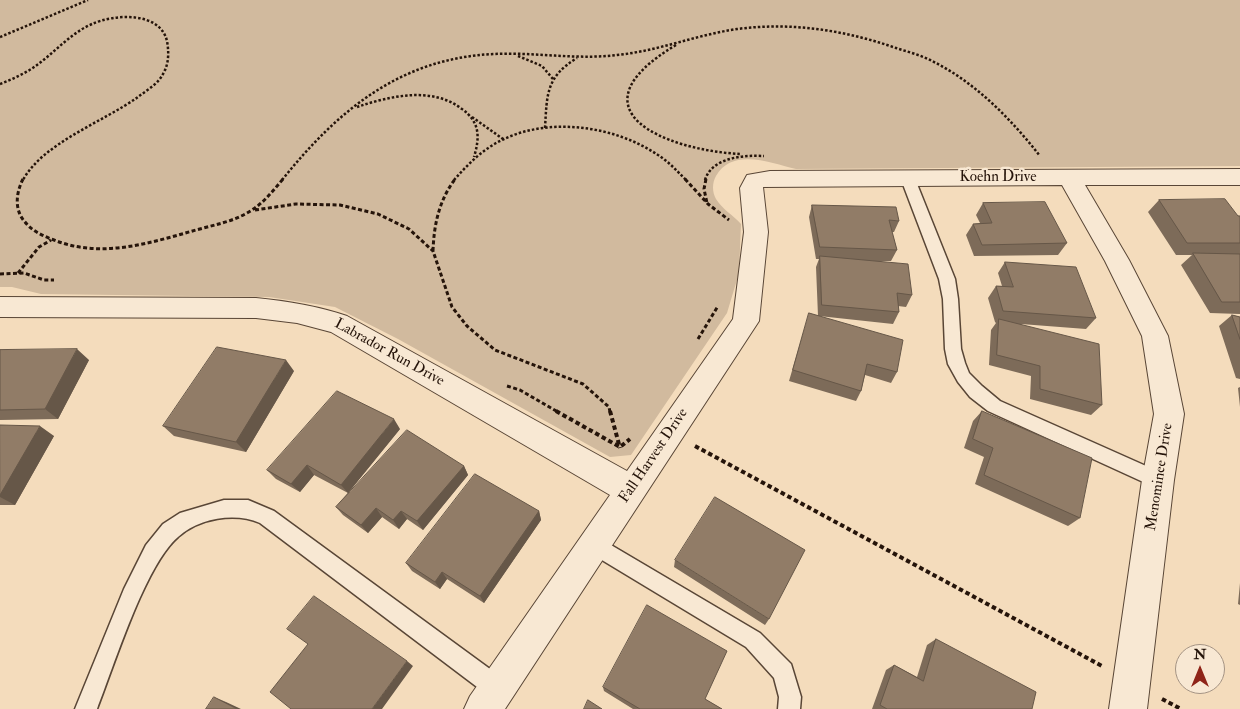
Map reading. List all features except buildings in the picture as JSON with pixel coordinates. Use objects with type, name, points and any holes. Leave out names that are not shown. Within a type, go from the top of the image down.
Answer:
[{"type":"street","name":"Koehn Drive","points":[[753,168],[770,178],[1069,178],[1237,181]]},
{"type":"street","name":"Fall Harvest Drive","points":[[490,698],[746,321],[756,232],[752,188],[753,168]]},
{"type":"street","name":"Menominee Drive","points":[[1069,178],[1117,260],[1155,336],[1169,414],[1158,480],[1130,696]]},
{"type":"street","name":"Labrador Run Drive","points":[[0,307],[256,308],[297,312],[338,323],[631,490]]},
{"type":"lane","points":[[908,178],[946,278],[951,306],[953,354],[959,371],[976,393],[994,406],[1158,480]]},
{"type":"lane","points":[[86,709],[131,596],[154,552],[170,531],[186,518],[224,509],[248,509],[267,518],[490,698]]},
{"type":"lane","points":[[594,544],[754,640],[784,672],[790,697],[789,709]]},
{"type":"path","points":[[0,37],[21,25],[88,0]]},
{"type":"path","points":[[0,84],[25,74],[47,58],[69,36],[99,21],[129,18],[150,20],[158,23],[165,34],[169,52],[168,64],[161,79],[134,100],[59,143],[45,154],[24,178],[16,202],[18,213],[31,228],[52,240],[89,248],[130,247],[172,238],[229,221],[251,211],[258,207],[300,158],[354,108],[385,84],[426,66],[474,56],[508,54],[578,58],[646,51],[736,29],[759,26],[837,30],[882,42],[932,61],[977,91],[1026,136],[1042,159],[1033,159]]},
{"type":"path","points":[[682,41],[664,52],[635,78],[629,88],[627,105],[643,127],[659,137],[722,154],[753,168]]},
{"type":"path","points":[[508,54],[526,58],[542,66],[553,79]]},
{"type":"path","points":[[545,128],[547,106],[553,79],[564,67],[578,58]]},
{"type":"path","points":[[354,108],[386,99],[423,96],[443,99],[455,104],[503,139]]},
{"type":"path","points":[[472,117],[477,126],[478,135],[474,157]]},
{"type":"path","points":[[621,449],[610,407],[583,384],[495,350],[467,326],[452,307],[433,251],[433,228],[439,206],[456,178],[474,157],[503,139],[545,128],[587,129],[614,135],[652,151],[688,181],[707,203],[729,220]]},
{"type":"path","points":[[251,211],[288,205],[319,204],[361,209],[378,214],[409,229],[433,251]]},
{"type":"path","points":[[18,273],[39,247],[52,240]]},
{"type":"path","points":[[0,274],[18,273],[35,276],[44,280],[63,280]]},
{"type":"path","points":[[696,342],[719,304]]},
{"type":"path","points":[[499,383],[527,394],[621,449]]},
{"type":"path","points":[[621,449],[634,436]]},
{"type":"path","points":[[690,454],[695,445],[1130,696],[1181,709]]},
{"type":"shaded area","points":[[0,0],[1240,0],[1240,166],[796,169],[753,159],[742,159],[732,162],[723,167],[716,176],[713,188],[718,203],[741,224],[739,273],[727,313],[631,455],[610,457],[398,339],[335,307],[269,297],[41,294],[12,287],[0,287]]}]
